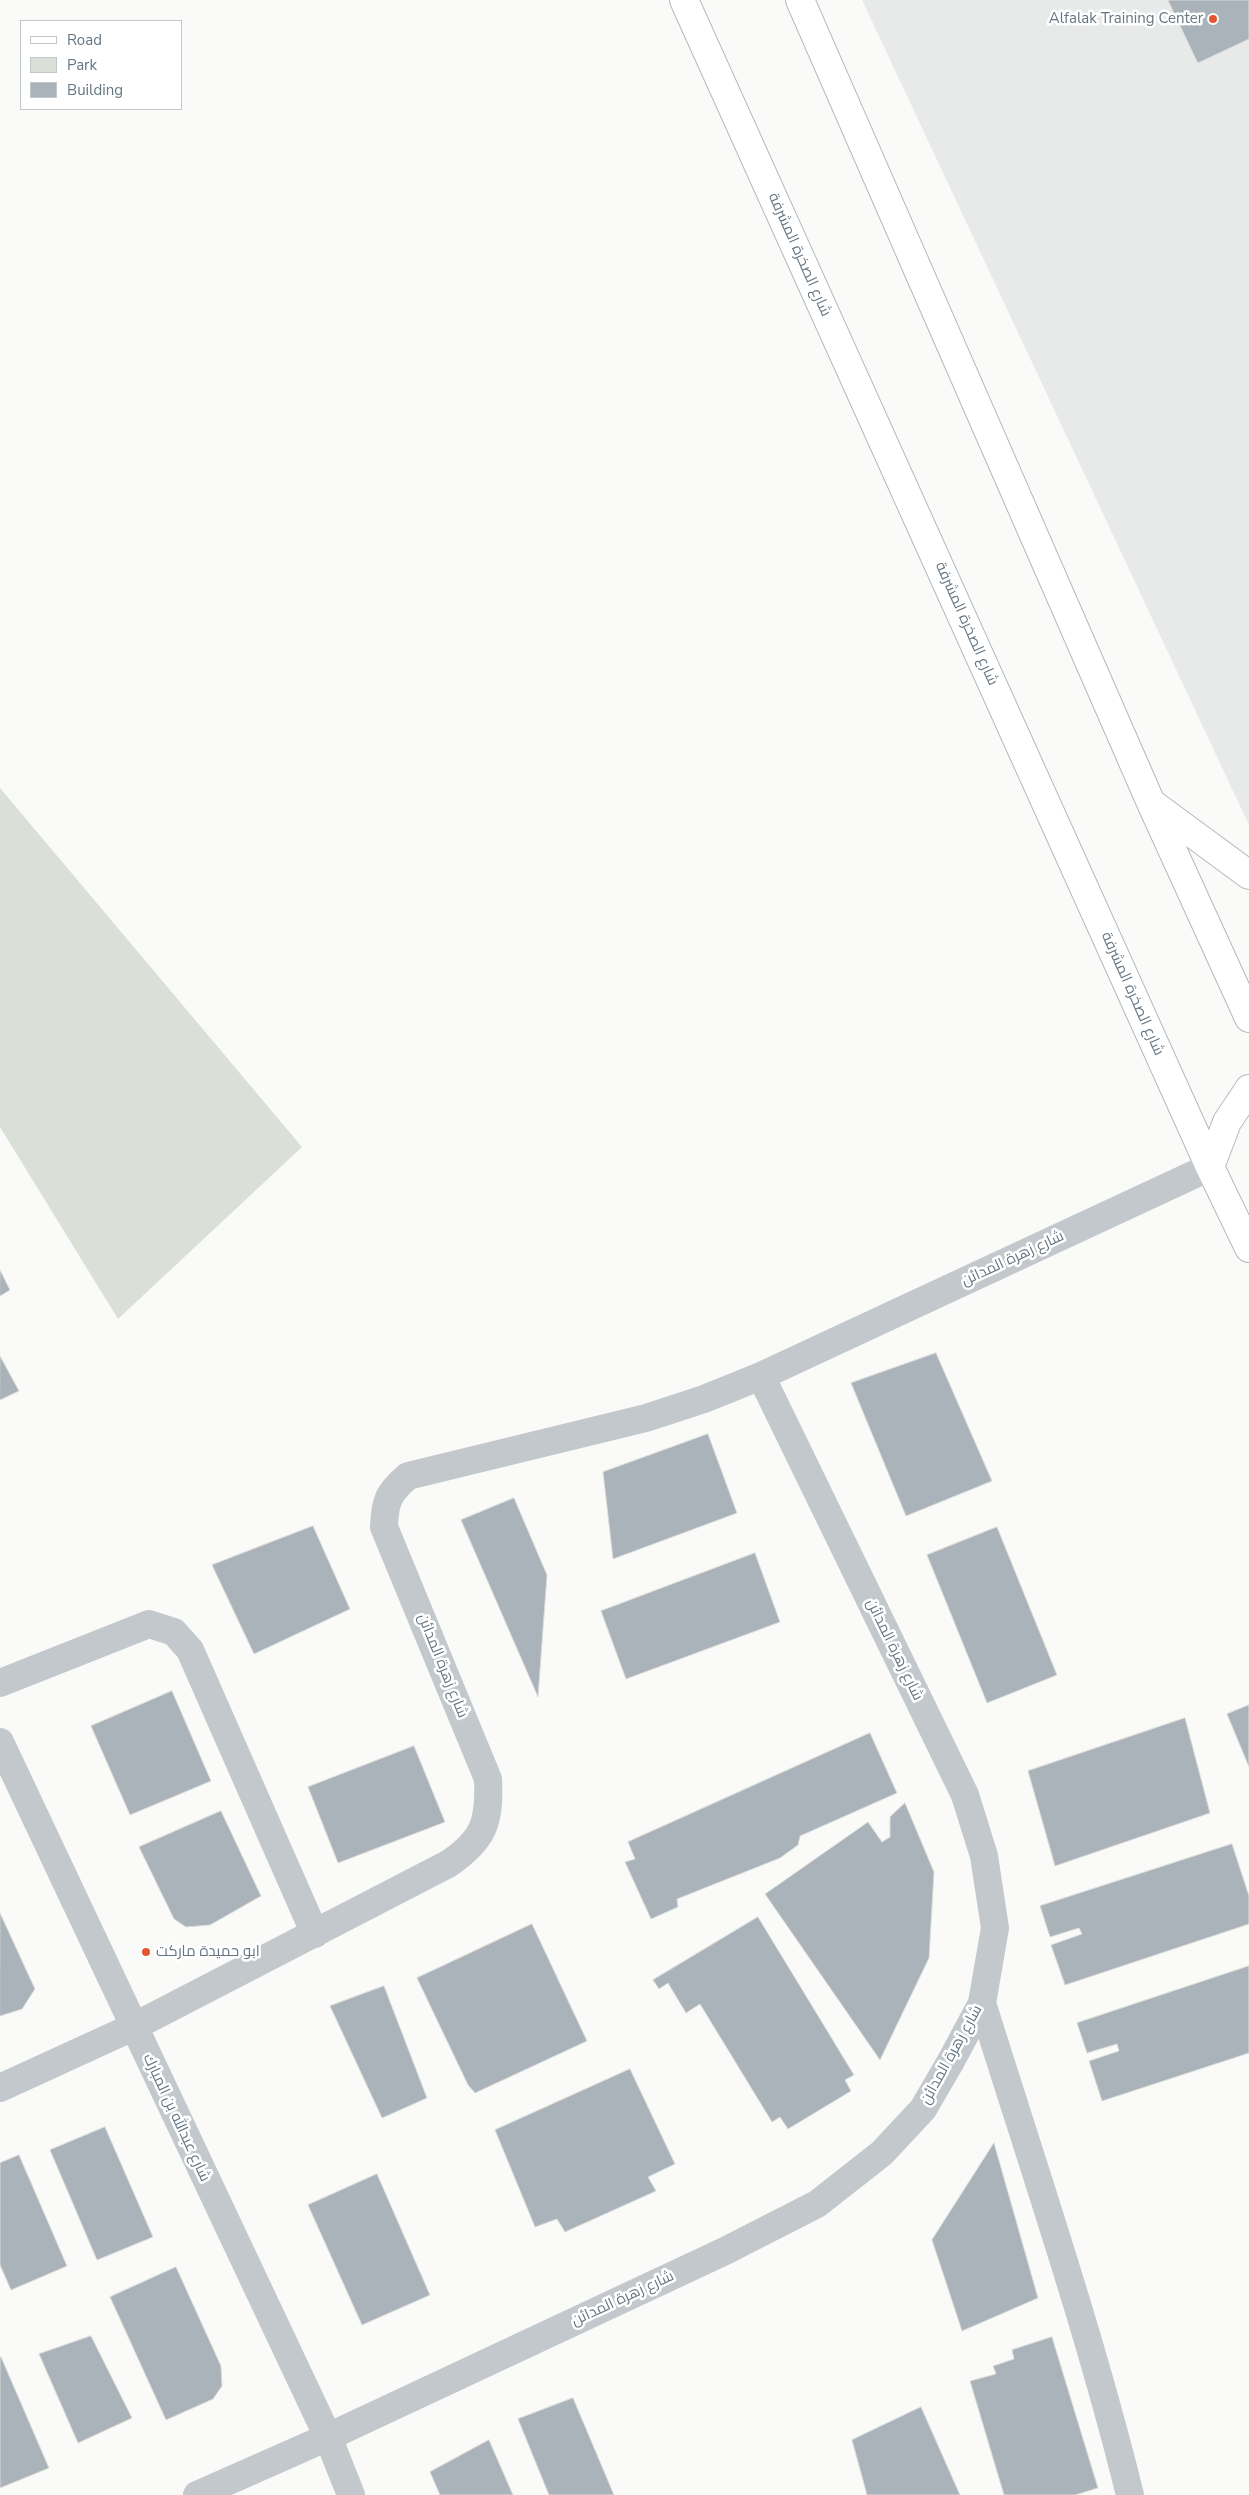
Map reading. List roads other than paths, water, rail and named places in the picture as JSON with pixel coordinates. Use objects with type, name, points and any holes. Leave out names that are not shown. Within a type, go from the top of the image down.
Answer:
[{"type":"main road","name":"شارع الصخرة المشرفة","points":[[684,0],[1210,1167],[1249,1248]]},
{"type":"main road","points":[[800,0],[1151,803],[1249,1018]]},
{"type":"main road","points":[[1151,803],[1249,876]]},
{"type":"main road","points":[[1210,1167],[1238,1124],[1249,1089]]},
{"type":"main road","points":[[1183,1106],[1208,1117],[1238,1124]]},
{"type":"street","name":"شارع زهرة المدائن","points":[[0,2088],[133,2027],[448,1864],[469,1850],[483,1829],[489,1805],[488,1779],[384,1527],[385,1507],[393,1489],[408,1476],[646,1418],[704,1399],[761,1376],[1210,1167]]},
{"type":"street","name":"شارع زهرة المدائن","points":[[196,2495],[328,2437],[725,2251],[817,2204],[882,2153],[923,2109],[952,2061],[982,2004],[995,1928],[984,1856],[965,1794],[761,1376]]},
{"type":"street","points":[[0,1683],[149,1624],[174,1632],[190,1650],[315,1934]]},
{"type":"street","name":"شارع عبدالله بن المبارك","points":[[0,1742],[328,2437],[351,2495]]},
{"type":"street","points":[[982,2004],[1069,2281],[1113,2427],[1130,2495]]},
{"type":"place","name":"Alfalak Training Center","points":[[1213,19]]},
{"type":"place","name":"ابو حميدة ماركت","points":[[146,1952]]}]
